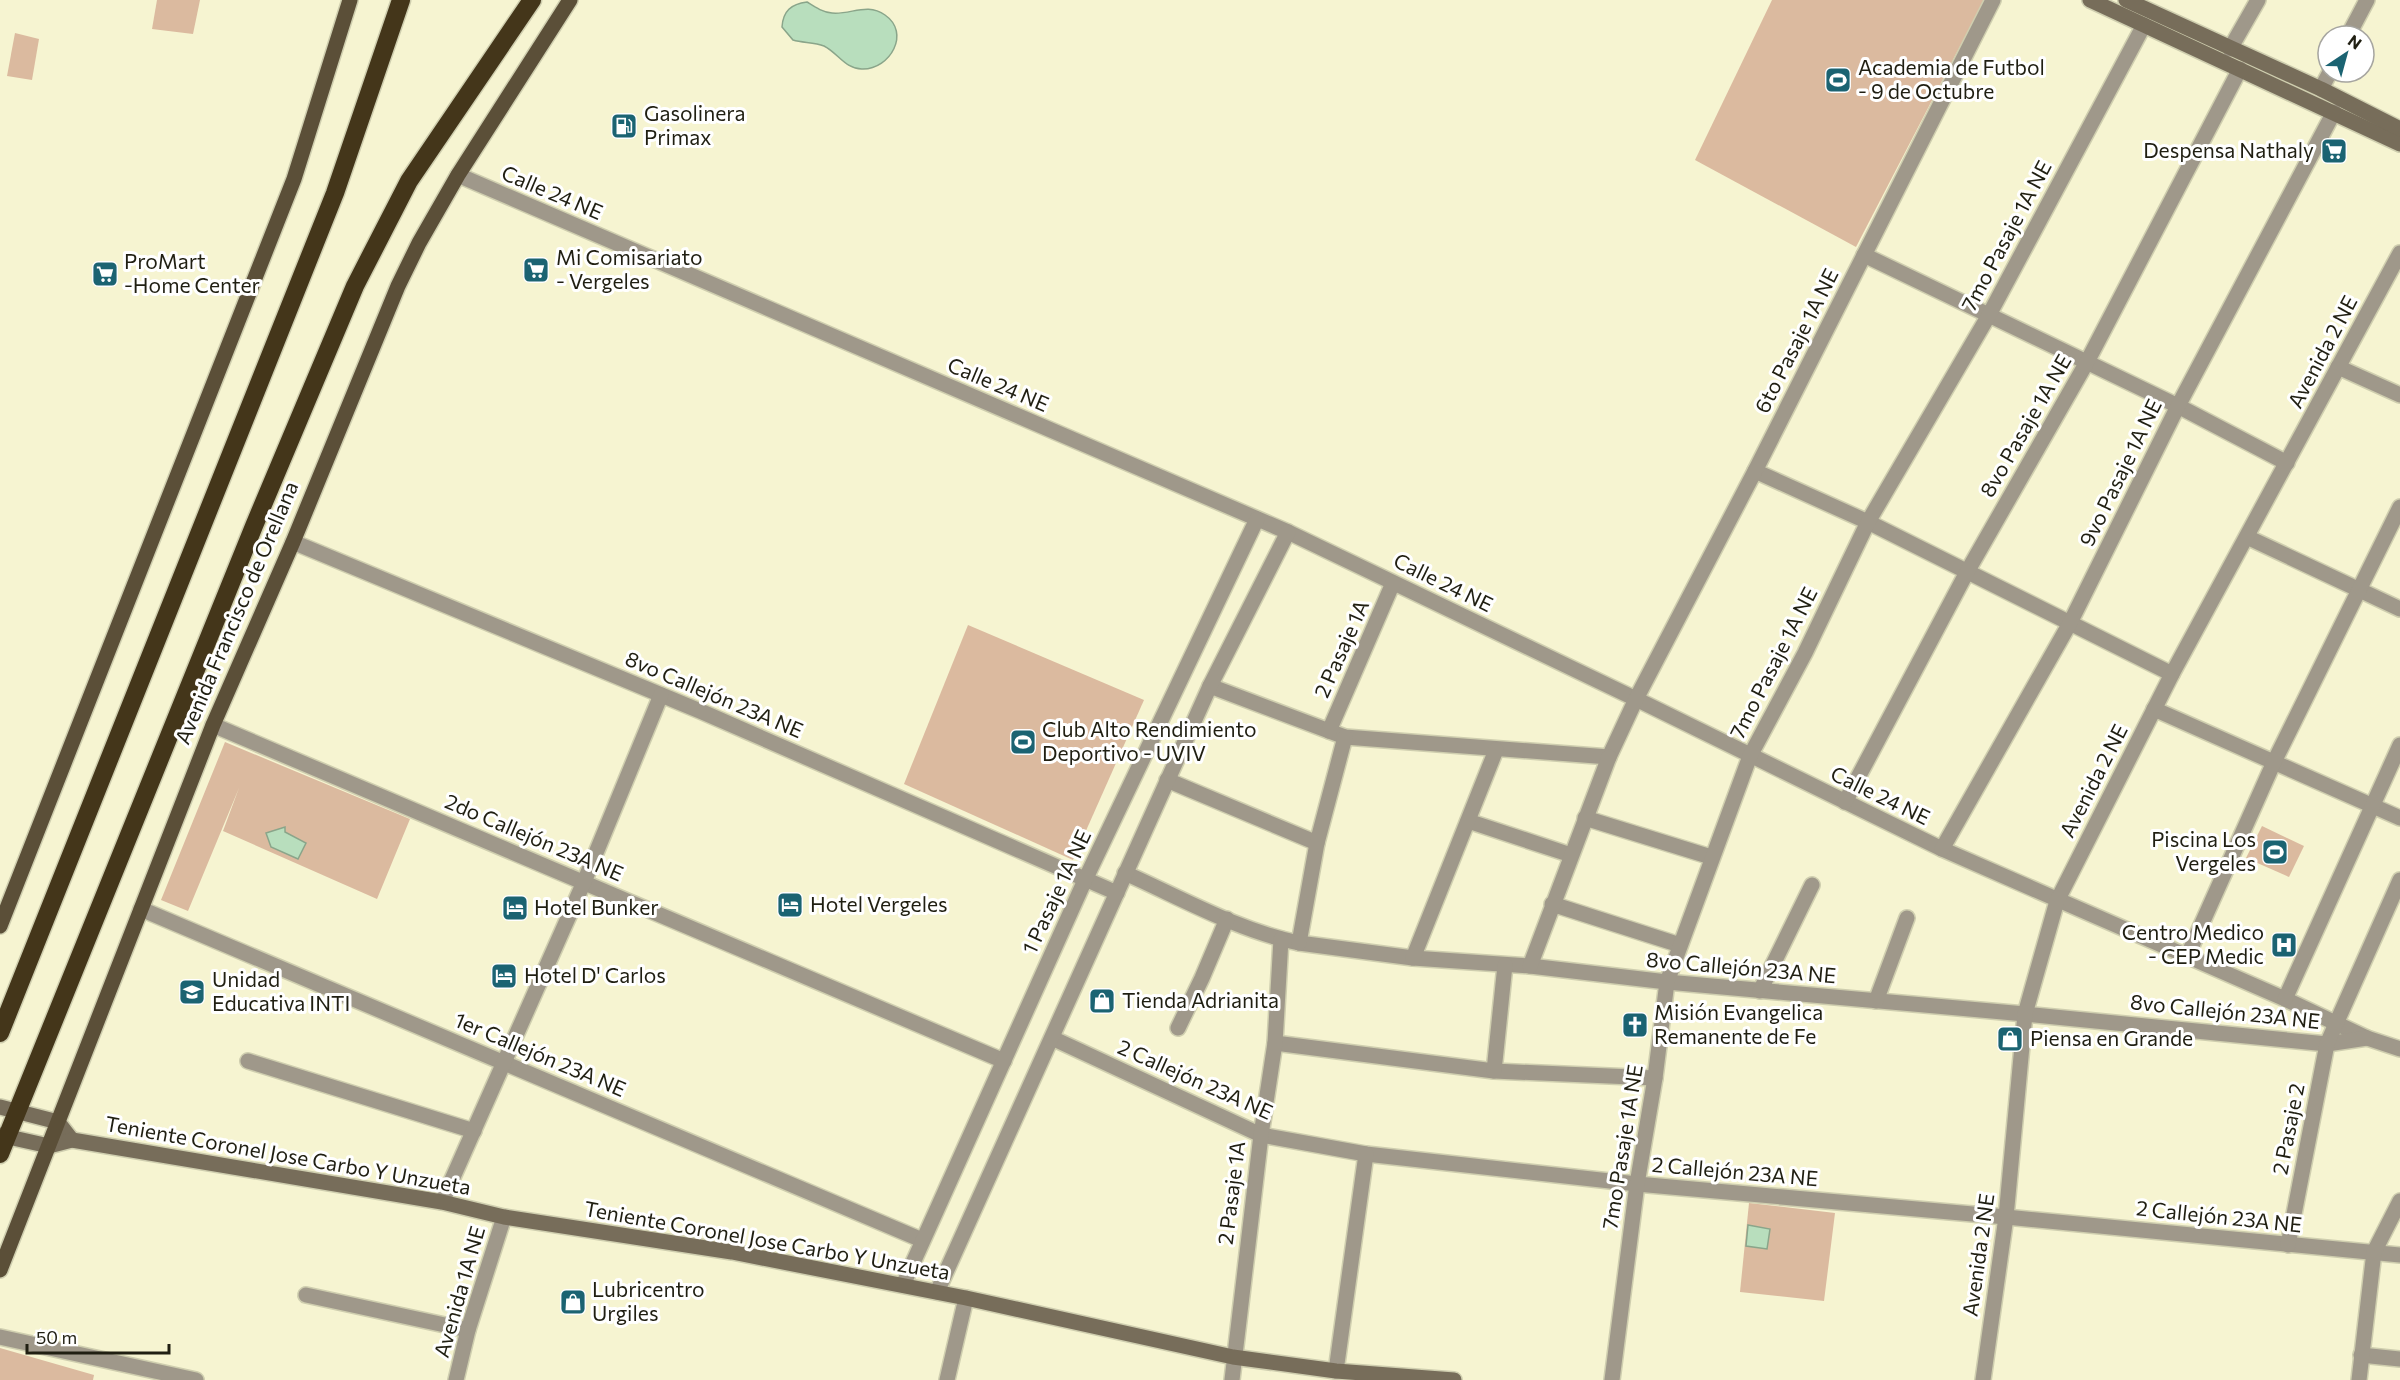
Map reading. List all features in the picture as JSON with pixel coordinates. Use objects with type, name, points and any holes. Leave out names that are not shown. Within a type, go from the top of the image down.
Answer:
[{"type":"highway","points":[[0,1033],[335,193],[401,0]]},
{"type":"highway","name":"Avenida Francisco de Orellana","points":[[2,1142],[18,1112],[250,537],[355,286],[409,181],[532,0]]},
{"type":"main road","points":[[0,926],[294,179],[350,0]]},
{"type":"main road","name":"Avenida Francisco de Orellana","points":[[0,1270],[213,725],[293,542],[398,286],[458,175],[570,0]]},
{"type":"street","name":"6to Pasaje 1A NE","points":[[1530,966],[1609,757],[1636,699],[1755,471],[1993,0]]},
{"type":"street","points":[[2090,0],[2334,112],[2399,138]]},
{"type":"street","points":[[2126,0],[2142,4],[2230,49],[2321,89],[2399,138]]},
{"type":"street","points":[[2230,49],[2258,0]]},
{"type":"street","points":[[2354,24],[2367,0]]},
{"type":"street","name":"7mo Pasaje 1A NE","points":[[1612,1380],[1637,1184],[1655,1078],[1667,982],[1750,756],[1805,653],[1868,522],[1989,315],[2144,25]]},
{"type":"street","name":"8vo Pasaje 1A NE","points":[[1845,802],[1967,572],[2087,362],[2240,69]]},
{"type":"street","points":[[2321,89],[2324,84]]},
{"type":"street","name":"9vo Pasaje 1A NE","points":[[1942,849],[2070,623],[2178,406],[2334,112]]},
{"type":"street","name":"Calle 24 NE","points":[[458,175],[1287,532],[1942,849],[2285,999],[2367,1038],[2400,1049]]},
{"type":"street","name":"Avenida 2 NE","points":[[1983,1380],[2006,1217],[2025,1014],[2057,901],[2172,674],[2400,253]]},
{"type":"street","points":[[1864,255],[2178,406],[2287,462]]},
{"type":"street","points":[[2338,367],[2400,395]]},
{"type":"street","points":[[1755,471],[1868,522],[2172,674]]},
{"type":"street","points":[[2187,957],[2274,762],[2400,507]]},
{"type":"street","name":"1 Pasaje 1A NE","points":[[903,1285],[1085,880],[1257,519]]},
{"type":"street","points":[[938,1293],[1210,686],[1287,532]]},
{"type":"street","points":[[2247,537],[2400,609]]},
{"type":"street","name":"8vo Callejón 23A NE","points":[[293,542],[662,695],[1117,893]]},
{"type":"street","name":"2 Pasaje 1A","points":[[1329,731],[1393,583]]},
{"type":"street","points":[[1210,686],[1345,737],[1609,757]]},
{"type":"street","points":[[442,1202],[506,1063],[662,695]]},
{"type":"street","points":[[2154,710],[2400,818]]},
{"type":"street","name":"2do Callejón 23A NE","points":[[213,725],[1004,1061]]},
{"type":"street","points":[[1299,943],[1317,843],[1345,737]]},
{"type":"street","points":[[2285,999],[2400,745]]},
{"type":"street","points":[[1413,958],[1496,750]]},
{"type":"street","points":[[1167,780],[1317,843]]},
{"type":"street","points":[[1586,818],[1711,857]]},
{"type":"street","points":[[1468,821],[1571,855]]},
{"type":"street","name":"8vo Callejón 23A NE","points":[[1125,873],[1227,919],[1281,939],[1299,943],[1413,958],[1530,966],[1667,982],[2327,1044],[2367,1038]]},
{"type":"street","name":"2 Pasaje 2","points":[[2288,1245],[2327,1044],[2400,880]]},
{"type":"street","points":[[1760,991],[1812,885]]},
{"type":"street","points":[[1552,904],[1680,945]]},
{"type":"street","name":"1er Callejón 23A NE","points":[[141,909],[922,1240]]},
{"type":"street","points":[[1876,1001],[1907,918]]},
{"type":"street","points":[[1178,1028],[1227,919]]},
{"type":"street","name":"2 Pasaje 1A","points":[[1232,1380],[1261,1135],[1275,1043],[1281,939]]},
{"type":"street","points":[[1494,1071],[1505,965]]},
{"type":"street","name":"2 Callejón 23A NE","points":[[1052,1038],[1261,1135],[1366,1154],[1637,1184],[2400,1255]]},
{"type":"street","points":[[1275,1043],[1494,1071],[1655,1078]]},
{"type":"street","points":[[248,1061],[474,1131]]},
{"type":"street","points":[[0,1107],[58,1122],[72,1140]]},
{"type":"street","name":"Teniente Coronel Jose Carbo Y Unzueta","points":[[49,1146],[72,1140],[442,1202],[504,1217],[732,1252],[966,1298],[1233,1357],[1336,1371],[1454,1380]]},
{"type":"street","points":[[2,1142],[49,1146]]},
{"type":"street","points":[[1336,1371],[1366,1154]]},
{"type":"street","points":[[2359,1380],[2374,1252],[2400,1201]]},
{"type":"street","name":"Avenida 1A NE","points":[[456,1380],[468,1330],[504,1217]]},
{"type":"street","points":[[306,1295],[468,1330]]},
{"type":"street","points":[[947,1380],[966,1298]]},
{"type":"street","points":[[0,1337],[196,1380]]},
{"type":"street","points":[[2361,1354],[2400,1359]]},
{"type":"shaded area","points":[[157,0],[200,0],[193,34],[152,29]]},
{"type":"shaded area","name":"Academia de Futbol - 9 de Octubre","points":[[1772,0],[1984,0],[1856,247],[1695,160]]},
{"type":"shaded area","points":[[807,2],[832,13],[865,9],[878,11],[893,22],[897,40],[894,49],[881,63],[873,67],[857,69],[824,46],[793,40],[782,27],[784,17],[796,4]]},
{"type":"shaded area","points":[[15,33],[39,39],[32,80],[7,76]]},
{"type":"shaded area","name":"Club Alto Rendimiento Deportivo - UVIV","points":[[968,625],[1144,700],[1073,860],[904,784]]},
{"type":"shaded area","points":[[225,742],[410,819],[377,899],[223,831],[239,788],[188,911],[161,900]]},
{"type":"shaded area","name":"Piscina Los Vergeles","points":[[2262,826],[2304,846],[2289,877],[2246,858]]},
{"type":"shaded area","points":[[285,827],[285,832],[306,843],[298,859],[271,847],[266,833]]},
{"type":"shaded area","points":[[1749,1203],[1835,1213],[1824,1301],[1740,1292]]},
{"type":"shaded area","points":[[1748,1225],[1770,1229],[1767,1249],[1746,1246]]},
{"type":"shaded area","points":[[0,1348],[94,1375],[93,1380],[0,1380]]},
{"type":"place","name":"Academia de Futbol - 9 de Octubre","points":[[1838,80]]},
{"type":"place","name":"Gasolinera Primax","points":[[624,126]]},
{"type":"place","name":"Despensa Nathaly","points":[[2334,151]]},
{"type":"place","name":"Mi Comisariato - Vergeles","points":[[536,270]]},
{"type":"place","name":"ProMart -Home Center","points":[[105,274]]},
{"type":"place","name":"Club Alto Rendimiento Deportivo - UVIV","points":[[1023,742]]},
{"type":"place","name":"Piscina Los Vergeles","points":[[2275,852]]},
{"type":"place","name":"Hotel Vergeles","points":[[790,905]]},
{"type":"place","name":"Hotel Bunker","points":[[515,908]]},
{"type":"place","name":"Centro Medico - CEP Medic","points":[[2284,945]]},
{"type":"place","name":"Hotel D' Carlos","points":[[504,976]]},
{"type":"place","name":"Unidad Educativa INTI","points":[[192,992]]},
{"type":"place","name":"Tienda Adrianita","points":[[1102,1001]]},
{"type":"place","name":"Misión Evangelica Remanente de Fe","points":[[1635,1025]]},
{"type":"place","name":"Piensa en Grande","points":[[2010,1039]]},
{"type":"place","name":"Lubricentro Urgiles","points":[[573,1302]]}]
